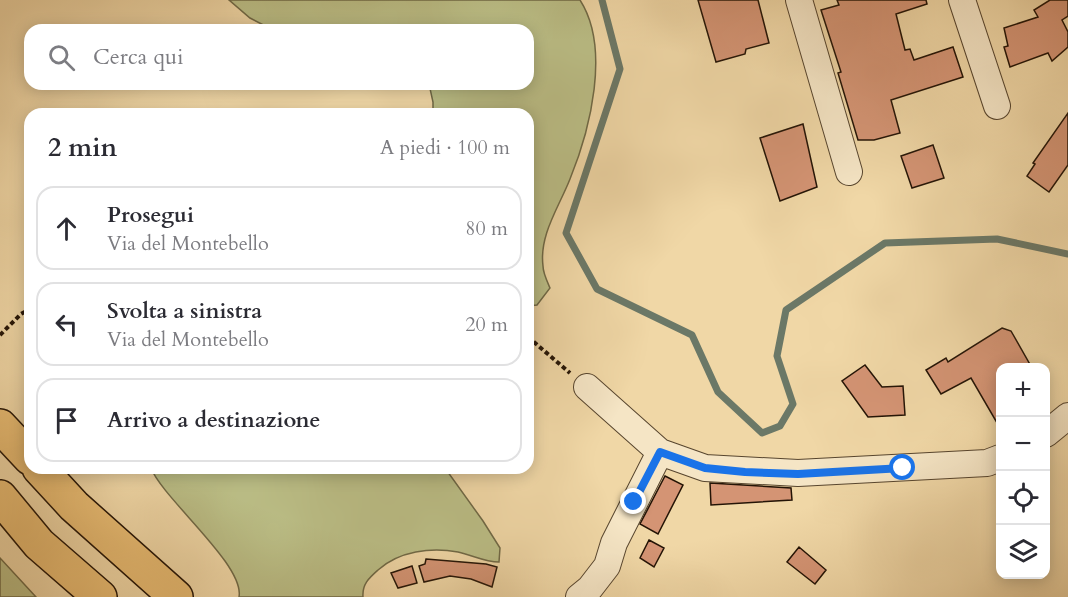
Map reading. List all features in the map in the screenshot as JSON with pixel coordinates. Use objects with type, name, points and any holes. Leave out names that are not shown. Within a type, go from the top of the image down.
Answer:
[{"type":"highway","points":[[0,426],[24,452]]},
{"type":"highway","points":[[45,474],[74,506],[177,597]]},
{"type":"highway","points":[[0,497],[39,544],[100,597]]},
{"type":"street","points":[[799,0],[849,172]]},
{"type":"street","points":[[962,0],[997,106]]},
{"type":"street","points":[[587,387],[660,452],[705,468],[798,474],[987,463],[996,460]]},
{"type":"street","points":[[1050,431],[1068,416]]},
{"type":"street","points":[[579,597],[590,588],[607,566],[614,543],[660,452]]},
{"type":"path","points":[[0,335],[24,312]]},
{"type":"path","points":[[534,342],[587,387]]},
{"type":"green space","points":[[229,0],[580,0],[589,19],[594,41],[596,65],[594,89],[577,159],[544,243],[544,274],[550,288],[537,305],[534,305],[534,108],[433,108],[430,90],[534,90],[534,24],[262,24],[250,18]]},
{"type":"green space","points":[[154,474],[449,474],[500,548],[499,562],[458,552],[426,550],[396,558],[386,564],[367,582],[363,597],[239,597],[237,584],[217,550]]},
{"type":"green space","points":[[0,558],[36,597],[0,597]]},
{"type":"building","points":[[698,0],[758,0],[769,43],[746,49],[745,54],[716,62]]},
{"type":"building","points":[[837,0],[926,0],[927,4],[896,14],[905,50],[910,49],[914,60],[953,47],[963,77],[891,100],[900,133],[874,140],[858,140],[838,73],[841,72],[821,10],[839,5]]},
{"type":"building","points":[[1050,0],[1068,0],[1068,16],[1062,20],[1068,32],[1068,47],[1052,61],[1048,53],[1010,67],[1004,47],[1008,46],[1004,28],[1038,17],[1034,10]]},
{"type":"building","points":[[1068,113],[1068,165],[1049,192],[1027,176],[1035,164],[1033,163]]},
{"type":"building","points":[[803,124],[817,187],[780,201],[760,138]]},
{"type":"building","points":[[933,145],[944,178],[912,188],[901,156]]},
{"type":"building","points":[[1002,328],[1011,331],[1029,363],[996,363],[996,421],[971,378],[941,394],[926,370],[946,358],[948,362]]},
{"type":"building","points":[[865,365],[882,387],[903,386],[905,415],[868,417],[842,381]]},
{"type":"building","points":[[665,476],[683,485],[658,534],[640,524]]},
{"type":"building","points":[[710,483],[791,488],[792,500],[711,505]]},
{"type":"building","points":[[649,540],[664,548],[654,567],[640,558]]},
{"type":"building","points":[[799,547],[826,570],[815,584],[787,562]]},
{"type":"building","points":[[426,559],[497,567],[492,587],[471,579],[450,576],[424,582],[419,566],[425,564]]},
{"type":"building","points":[[412,566],[417,583],[398,588],[391,573]]},
{"type":"waterway","points":[[602,0],[620,69],[566,233],[597,289],[692,335],[718,392],[762,433],[780,426],[793,404],[777,356],[786,310],[885,243],[997,239],[1068,254]]},
{"type":"route","points":[[634,502],[660,452],[705,468],[745,472],[798,474],[903,468]]}]
